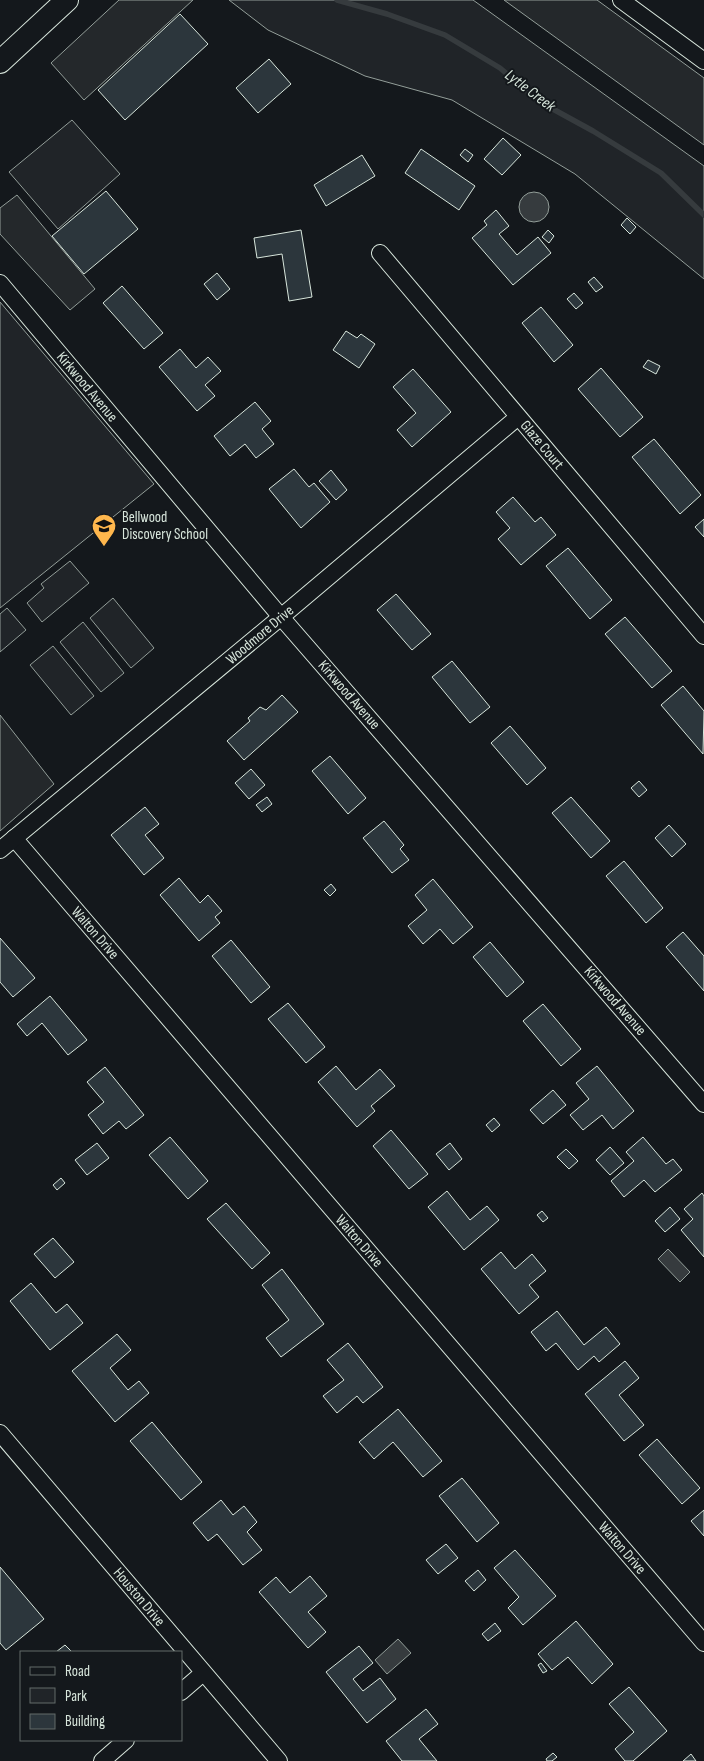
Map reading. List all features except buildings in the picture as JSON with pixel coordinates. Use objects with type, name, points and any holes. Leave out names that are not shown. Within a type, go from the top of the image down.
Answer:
[{"type":"main road","points":[[0,62],[67,0]]},
{"type":"street","points":[[621,0],[704,61]]},
{"type":"street","name":"Glaze Court","points":[[380,253],[704,636]]},
{"type":"street","name":"Kirkwood Avenue","points":[[0,283],[282,617],[704,1104]]},
{"type":"street","name":"Woodmore Drive","points":[[0,850],[282,617],[518,417]]},
{"type":"street","name":"Walton Drive","points":[[14,838],[704,1643]]},
{"type":"street","name":"Houston Drive","points":[[0,1432],[279,1761]]},
{"type":"street","points":[[182,1691],[203,1673]]},
{"type":"street","points":[[102,1761],[125,1741]]},
{"type":"green space","points":[[229,0],[473,0],[704,166],[704,279],[575,174],[452,100],[365,76],[268,30]]},
{"type":"green space","points":[[72,120],[120,174],[58,229],[9,172]]},
{"type":"green space","points":[[0,302],[154,484],[0,608]]},
{"type":"green space","points":[[70,561],[89,583],[42,622],[27,603],[44,588],[41,584]]},
{"type":"green space","points":[[113,598],[154,648],[131,668],[90,618]]},
{"type":"green space","points":[[7,608],[26,630],[0,652],[0,614]]},
{"type":"green space","points":[[83,622],[124,673],[101,692],[60,642]]},
{"type":"green space","points":[[53,646],[94,696],[71,715],[30,665]]},
{"type":"shaded area","points":[[119,0],[193,0],[84,100],[51,63]]},
{"type":"shaded area","points":[[504,0],[597,0],[704,78],[704,145]]},
{"type":"shaded area","points":[[534,192],[545,196],[549,207],[545,218],[534,222],[523,218],[519,207],[523,196]]},
{"type":"shaded area","points":[[17,195],[95,289],[70,310],[0,234],[0,208]]},
{"type":"shaded area","points":[[0,715],[54,784],[0,831]]},
{"type":"shaded area","points":[[668,1249],[690,1272],[680,1282],[658,1259]]},
{"type":"shaded area","points":[[398,1639],[411,1653],[387,1674],[375,1660]]},
{"type":"waterway","name":"Lytle Creek","points":[[337,0],[387,14],[445,35],[500,68],[540,102],[593,131],[661,173],[704,215]]},
{"type":"place","name":"Bellwood Discovery School","points":[[104,547]]}]
